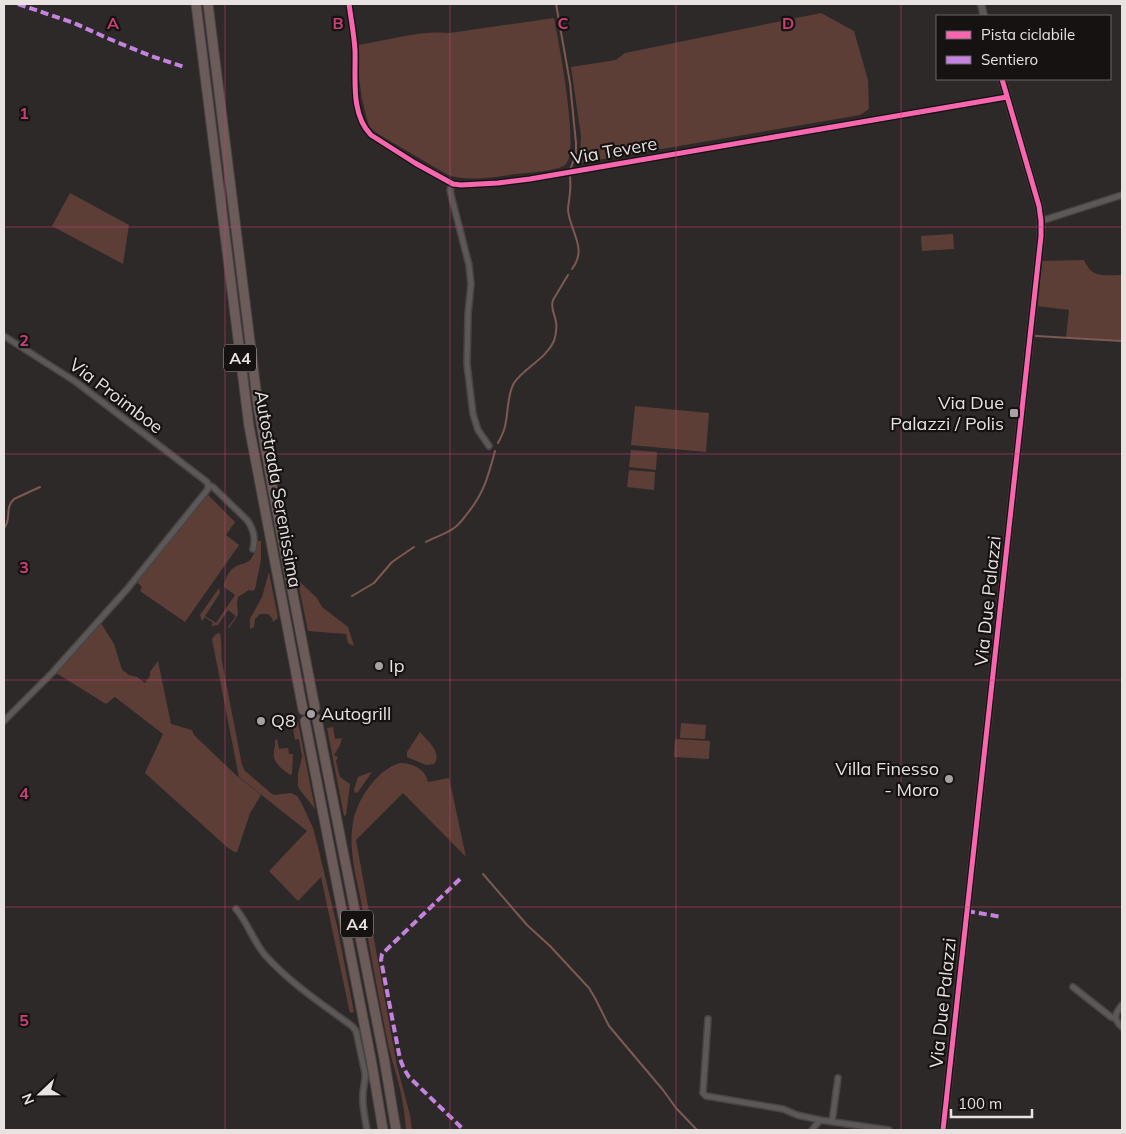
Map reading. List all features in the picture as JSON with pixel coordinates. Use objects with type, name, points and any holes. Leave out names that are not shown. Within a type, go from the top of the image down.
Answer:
[{"type":"highway","name":"Autostrada Serenissima","points":[[196,4],[249,426],[303,710]]},
{"type":"highway","name":"Autostrada Serenissima","points":[[208,4],[260,415],[315,708]]},
{"type":"highway","name":"A4","points":[[317,719],[384,1058],[396,1130]]},
{"type":"highway","name":"A4","points":[[305,722],[383,1130]]},
{"type":"street","points":[[348,4],[354,34],[354,87],[359,114],[366,130],[415,163],[452,184],[450,190],[469,265],[471,284],[467,364],[473,414],[478,430],[489,446]]},
{"type":"street","name":"Via Due Palazzi","points":[[943,1130],[1041,221],[1033,183],[1002,80]]},
{"type":"street","name":"Via Tevere","points":[[452,184],[461,185],[530,179],[1007,97]]},
{"type":"street","points":[[1041,221],[1122,194]]},
{"type":"street","name":"Via Proimboe","points":[[4,336],[76,382],[213,487],[251,525],[255,544],[253,549]]},
{"type":"street","points":[[4,722],[53,672],[128,588],[208,489],[208,485]]},
{"type":"street","points":[[236,909],[244,918],[256,943],[277,967],[288,978],[356,1031],[366,1073],[363,1106],[367,1130]]},
{"type":"street","points":[[1073,987],[1116,1019]]},
{"type":"street","points":[[1122,1005],[1115,1014],[1118,1023],[1122,1027]]},
{"type":"street","points":[[708,1018],[703,1093],[706,1096],[783,1109],[797,1115],[820,1120],[889,1130]]},
{"type":"street","points":[[832,1122],[838,1078]]},
{"type":"street","points":[[812,1130],[820,1120]]},
{"type":"shaded area","points":[[821,13],[854,31],[868,80],[869,109],[860,115],[580,163],[581,136],[571,67],[616,60],[625,53]]},
{"type":"shaded area","points":[[554,18],[570,119],[571,140],[569,156],[565,165],[549,170],[473,179],[456,177],[448,175],[370,128],[362,99],[359,78],[359,45],[416,34],[450,33]]},
{"type":"shaded area","points":[[70,193],[129,225],[123,264],[52,226]]},
{"type":"shaded area","points":[[953,234],[954,249],[922,251],[921,236]]},
{"type":"shaded area","points":[[1084,260],[1091,270],[1099,275],[1122,275],[1122,341],[1066,338],[1069,310],[1037,306],[1041,261]]},
{"type":"shaded area","points":[[635,406],[709,413],[706,452],[631,445]]},
{"type":"shaded area","points":[[631,450],[657,452],[656,470],[629,467]]},
{"type":"shaded area","points":[[629,470],[655,472],[654,490],[627,487]]},
{"type":"shaded area","points":[[208,495],[235,522],[226,535],[239,545],[185,622],[140,591],[142,587],[137,582]]},
{"type":"shaded area","points":[[258,541],[261,541],[261,560],[255,589],[253,591],[249,590],[238,597],[238,615],[229,628],[236,616],[228,610],[218,625],[211,626],[213,623],[205,617],[202,621],[200,615],[219,588],[220,593],[205,616],[216,623],[235,595],[224,587],[227,576],[233,568],[250,560]]},
{"type":"shaded area","points":[[269,572],[278,618],[273,622],[268,614],[260,614],[255,619],[254,627],[250,629],[250,619],[262,597]]},
{"type":"shaded area","points":[[299,581],[317,598],[322,607],[348,627],[354,646],[348,643],[346,634],[308,631]]},
{"type":"shaded area","points":[[101,623],[114,644],[122,670],[129,675],[137,677],[145,683],[158,661],[171,724],[192,730],[194,735],[237,776],[261,795],[250,813],[237,852],[228,848],[145,773],[163,734],[115,697],[106,704],[56,673]]},
{"type":"shaded area","points":[[220,633],[222,662],[242,765],[245,771],[272,794],[291,793],[297,796],[313,828],[337,926],[354,1012],[350,1013],[321,877],[298,901],[269,871],[307,831],[239,777],[212,639],[216,634]]},
{"type":"shaded area","points":[[298,722],[315,809],[298,786],[298,774],[302,757],[299,739],[295,740],[292,723]]},
{"type":"shaded area","points":[[681,723],[706,725],[705,739],[680,738]]},
{"type":"shaded area","points":[[333,727],[335,739],[342,738],[334,755],[338,757],[336,761],[340,777],[350,784],[346,815],[344,816],[327,728]]},
{"type":"shaded area","points":[[420,732],[430,743],[437,755],[434,764],[426,765],[407,757],[407,752]]},
{"type":"shaded area","points":[[277,739],[279,749],[288,748],[289,754],[293,754],[291,775],[281,768],[275,760],[275,740]]},
{"type":"shaded area","points":[[675,739],[710,741],[709,759],[674,757]]},
{"type":"shaded area","points":[[400,763],[409,764],[421,770],[428,782],[449,778],[466,857],[403,793],[356,840],[397,1066],[412,1130],[406,1130],[402,1099],[390,1053],[354,865],[352,844],[355,814],[363,796],[383,772]]},
{"type":"shaded area","points":[[372,772],[358,792],[355,793],[354,790],[358,777]]},
{"type":"waterway","points":[[556,4],[570,83],[576,143],[576,154],[570,170]]},
{"type":"waterway","points":[[570,175],[568,210],[578,247],[577,261],[572,269]]},
{"type":"waterway","points":[[498,443],[505,427],[509,396],[514,383],[546,353],[554,341],[556,325],[552,303],[568,275]]},
{"type":"waterway","points":[[1036,336],[1122,341]]},
{"type":"waterway","points":[[426,542],[454,528],[467,514],[478,499],[485,484],[495,451]]},
{"type":"waterway","points":[[4,528],[8,521],[9,506],[14,499],[40,487]]},
{"type":"waterway","points":[[352,596],[374,583],[392,562],[414,547]]},
{"type":"waterway","points":[[483,874],[527,925],[550,946],[589,988],[609,1026],[676,1108],[697,1130]]},
{"type":"marked path","points":[[18,4],[74,23],[151,56],[184,67]]},
{"type":"marked path","points":[[460,879],[382,954],[381,960],[400,1059],[404,1069],[409,1077],[464,1130]]},
{"type":"marked path","points":[[967,911],[1002,917]]},
{"type":"cycle path","points":[[349,4],[355,50],[357,106],[364,126],[371,135],[453,184],[498,183],[530,179],[1007,97]]},
{"type":"cycle path","points":[[943,1130],[1041,236],[1039,206],[1002,80]]},
{"type":"place","name":"Via Due Palazzi / Polis","points":[[1014,413]]},
{"type":"place","name":"Ip","points":[[379,666]]},
{"type":"place","name":"Autogrill","points":[[311,714]]},
{"type":"place","name":"Q8","points":[[261,721]]},
{"type":"place","name":"Villa Finesso - Moro","points":[[949,779]]}]
